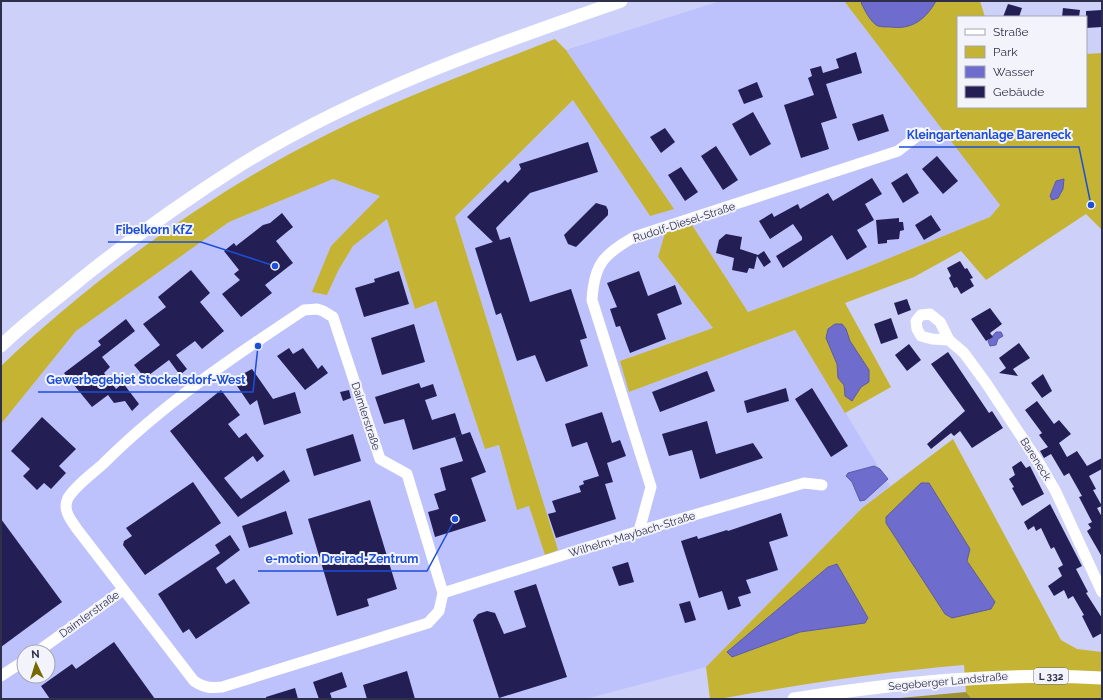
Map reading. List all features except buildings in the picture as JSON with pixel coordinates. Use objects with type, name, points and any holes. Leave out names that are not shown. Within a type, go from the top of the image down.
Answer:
[{"type":"main road","points":[[1,346],[135,236],[178,205],[241,165],[320,122],[401,84],[507,41],[621,1]]},
{"type":"main road","name":"Segeberger Landstraße","points":[[794,699],[919,682],[999,676],[1102,678]]},
{"type":"street","name":"Rudolf-Diesel-Straße","points":[[639,531],[651,487],[596,319],[592,300],[593,282],[600,263],[614,248],[634,237],[898,151],[921,133]]},
{"type":"street","name":"Daimlerstraße","points":[[304,310],[323,310],[333,317],[380,459],[407,474],[443,593],[439,611],[428,623],[222,687],[211,688],[202,686],[194,681],[123,590],[67,514],[68,499],[114,453],[152,419],[220,366],[304,310]]},
{"type":"street","name":"Bareneck","points":[[949,340],[964,353],[986,383],[1041,466],[1056,492],[1102,592]]},
{"type":"street","name":"Wilhelm-Maybach-Straße","points":[[443,593],[639,531],[804,483],[822,485]]},
{"type":"street","name":"Daimlerstraße","points":[[48,644],[123,590]]},
{"type":"street","points":[[1,676],[16,666]]},
{"type":"shaded area","points":[[720,1],[844,1],[1000,204],[990,217],[865,268],[748,312],[692,225],[658,257],[713,328],[620,361],[629,392],[795,330],[890,486],[862,508],[706,667],[585,699],[1,699],[1,424],[76,331],[229,222],[333,179],[381,196],[331,246],[327,295],[338,271],[353,246],[387,218],[415,309],[436,301],[485,448],[499,445],[517,509],[529,506],[545,554],[558,550],[455,217],[573,100],[650,215],[673,209],[566,50]]},
{"type":"shaded area","points":[[966,692],[972,699],[889,699]]},
{"type":"green space","points":[[844,1],[980,1],[985,16],[957,16],[957,108],[1087,108],[1087,54],[1102,53],[1102,230],[1086,214],[986,280],[961,251],[914,277],[845,303],[891,387],[845,413],[795,330],[629,392],[620,361],[713,328],[658,257],[665,233],[692,225],[748,312],[865,268],[990,217],[1000,205]]},
{"type":"green space","points":[[555,39],[566,50],[674,209],[650,216],[573,100],[455,217],[558,550],[545,555],[529,506],[517,510],[499,445],[485,449],[436,301],[415,309],[387,219],[353,246],[338,271],[327,295],[312,292],[331,246],[380,196],[333,179],[229,222],[76,331],[1,424],[1,366],[76,300],[157,238],[242,182],[286,156],[330,133],[413,95]]},
{"type":"green space","points":[[953,439],[1061,640],[1077,649],[1102,652],[1102,699],[972,699],[966,692],[964,665],[811,683],[719,699],[710,699],[706,667],[862,508]],"holes":[[[836,564],[868,618],[865,623],[800,632],[732,657],[728,652],[828,567]]]},
{"type":"water","points":[[863,1],[936,1],[923,18],[912,25],[905,27],[881,27],[875,24],[868,16],[861,3]]},
{"type":"water","points":[[1064,179],[1063,189],[1058,198],[1052,200],[1050,196],[1056,181]]},
{"type":"water","points":[[835,324],[842,324],[846,329],[850,341],[869,370],[869,382],[861,387],[852,401],[845,396],[844,385],[838,378],[837,364],[826,338],[828,329]]},
{"type":"water","points":[[996,332],[1001,332],[1003,336],[998,339],[996,345],[990,346],[988,341]]},
{"type":"water","points":[[874,466],[880,469],[888,479],[865,500],[860,501],[852,482],[846,476],[848,473]]},
{"type":"water","points":[[921,483],[929,483],[970,549],[967,561],[995,602],[991,609],[952,618],[945,614],[886,523],[886,517]]},
{"type":"water","points":[[837,564],[868,618],[865,623],[800,632],[732,657],[727,652],[828,567]]},
{"type":"place","name":"Kleingartenanlage Bareneck","points":[[1091,205]]},
{"type":"place","name":"Fibelkorn KfZ","points":[[275,266]]},
{"type":"place","name":"Gewerbegebiet Stockelsdorf-West","points":[[258,346]]},
{"type":"place","name":"e-motion Dreirad-Zentrum","points":[[455,519]]}]
